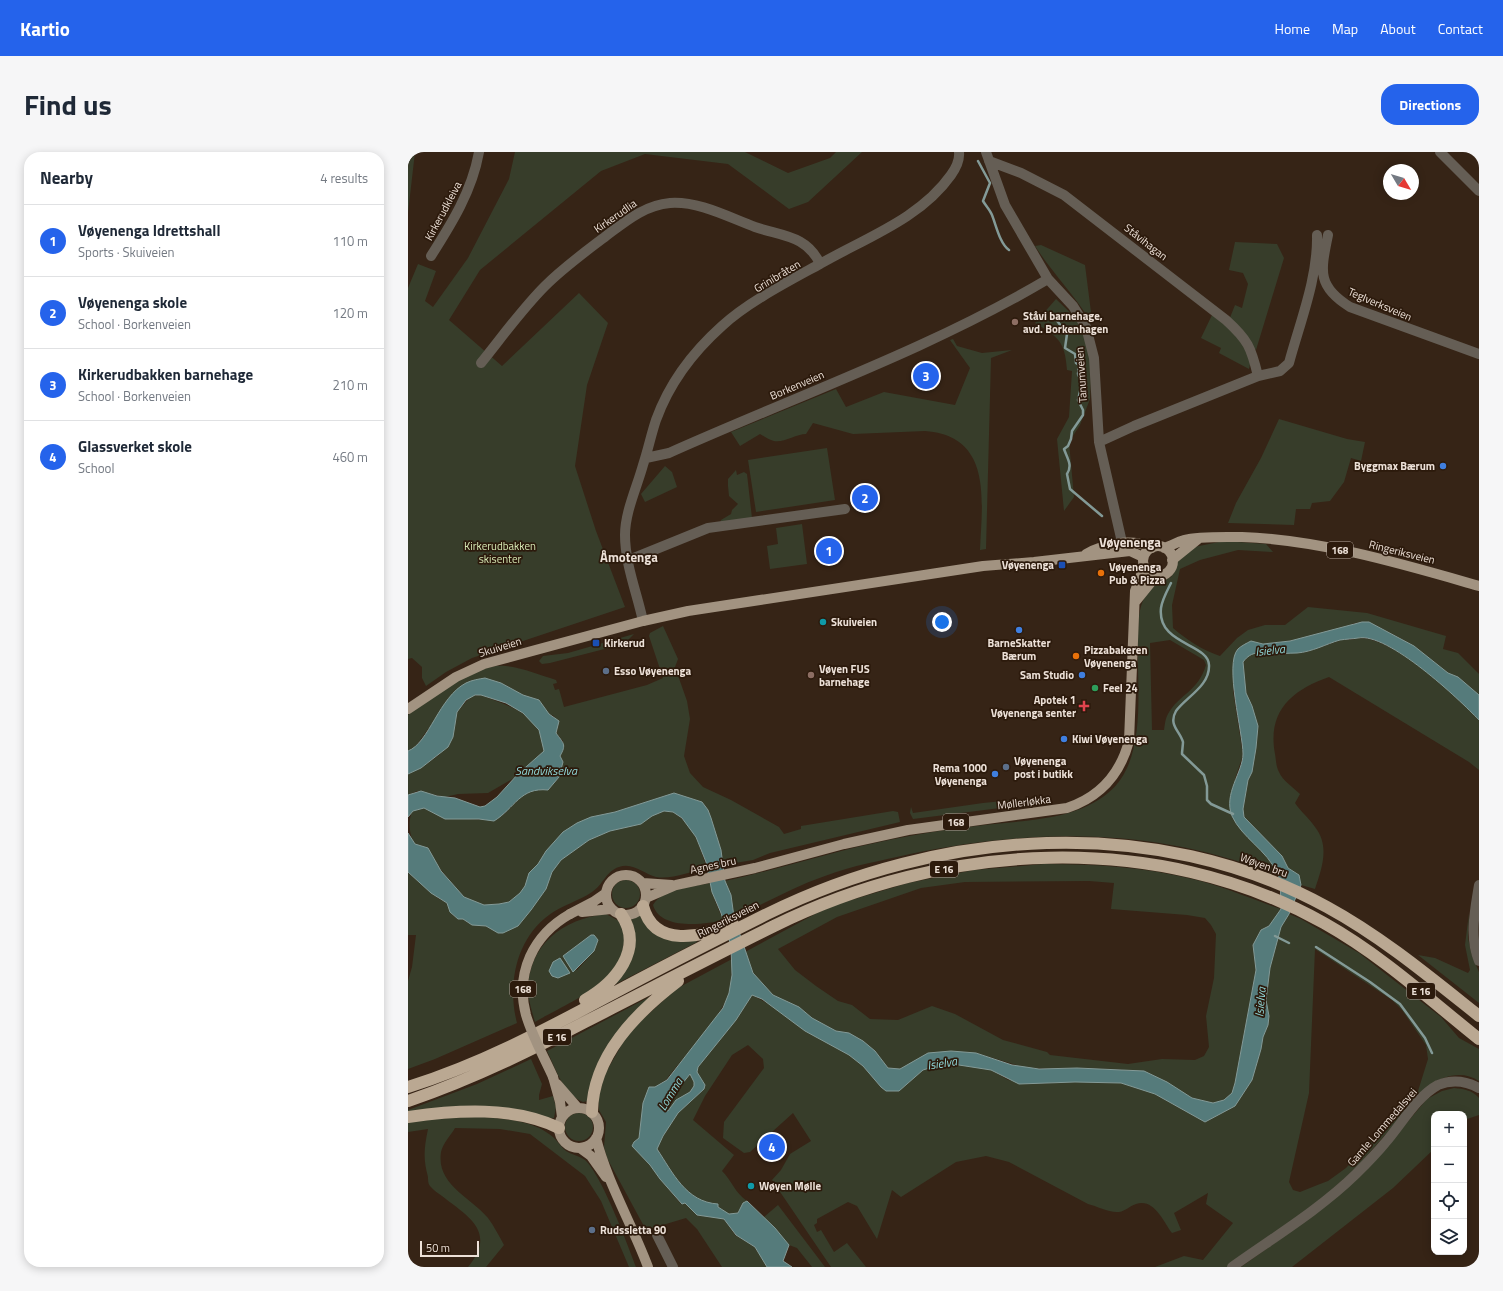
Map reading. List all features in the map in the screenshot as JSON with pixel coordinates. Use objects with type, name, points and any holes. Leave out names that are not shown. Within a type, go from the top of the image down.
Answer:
[{"type":"highway","name":"Ringeriksveien","points":[[408,1088],[469,1065],[547,1028],[770,913],[850,879],[900,863],[989,846],[1081,843],[1140,847],[1208,860]]},
{"type":"highway","name":"E 16","points":[[408,1100],[448,1086],[498,1065],[776,925],[820,905],[895,879],[990,862],[1034,858],[1081,858],[1164,866],[1203,875],[1243,887],[1304,913],[1348,938],[1387,964],[1479,1039]]},
{"type":"highway","name":"Wøyen bru","points":[[1208,860],[1268,880],[1309,898],[1380,940],[1479,1016]]},
{"type":"highway","name":"E 16","points":[[648,900],[648,919],[654,928],[679,937],[695,936],[724,928],[745,918],[770,913]]},
{"type":"highway","name":"E 16","points":[[547,1028],[568,1010],[592,996],[610,982],[621,969],[627,956],[630,941],[628,927],[612,910]]},
{"type":"highway","name":"E 16","points":[[592,1112],[592,1103],[599,1078],[617,1040],[649,1004],[701,963]]},
{"type":"highway","points":[[408,1117],[442,1112],[480,1111],[502,1113],[534,1120],[560,1122]]},
{"type":"main road","name":"Ringeriksveien","points":[[1164,548],[1184,540],[1226,537],[1265,538],[1290,541],[1387,560],[1479,586]]},
{"type":"main road","points":[[1172,560],[1198,539]]},
{"type":"main road","name":"Skuiveien","points":[[408,709],[456,677],[484,664],[643,621],[714,606],[983,566],[1034,562],[1082,555],[1097,548],[1123,547],[1137,543],[1152,548]]},
{"type":"main road","name":"Skuiveien","points":[[1123,547],[1134,552],[1144,562]]},
{"type":"main road","name":"168","points":[[1144,562],[1148,550],[1152,548],[1164,548]]},
{"type":"main road","points":[[1144,562],[1149,573],[1156,576],[1161,576],[1170,570],[1172,560],[1170,553],[1164,548]]},
{"type":"main road","name":"Møllerløkka","points":[[755,868],[844,844],[908,830],[1067,808],[1099,792],[1121,765],[1128,742],[1135,590],[1144,562]]},
{"type":"main road","points":[[1135,602],[1156,576]]},
{"type":"main road","name":"Agnes bru","points":[[648,900],[676,885],[755,868]]},
{"type":"main road","name":"168","points":[[612,1183],[591,1156],[580,1148],[570,1146],[565,1143],[562,1138],[560,1102],[553,1077],[526,1015],[522,993],[523,983],[526,964],[538,941],[551,927],[603,895],[608,886],[618,876],[632,875],[647,883]]},
{"type":"main road","points":[[647,883],[648,900]]},
{"type":"main road","name":"Agnes bru","points":[[647,883],[676,885]]},
{"type":"main road","points":[[603,895],[612,910]]},
{"type":"main road","name":"168","points":[[570,914],[612,910],[634,914],[648,900]]},
{"type":"main road","name":"168","points":[[553,1077],[564,1094],[577,1108]]},
{"type":"main road","points":[[560,1122],[567,1112],[577,1108],[584,1108],[592,1112]]},
{"type":"main road","name":"168","points":[[592,1112],[599,1125],[596,1138],[612,1183],[631,1223],[648,1267]]},
{"type":"main road","points":[[580,1148],[591,1144],[596,1138]]},
{"type":"street","name":"Kirkerudkleiva","points":[[431,256],[457,213],[469,189],[480,152]]},
{"type":"street","name":"Grinibråten","points":[[646,458],[657,419],[665,401],[682,372],[708,340],[744,309],[820,264],[881,232],[924,203],[936,193],[953,172],[957,165],[959,152]]},
{"type":"street","points":[[1440,152],[1479,191]]},
{"type":"street","name":"Tanumveien","points":[[987,156],[1005,205],[1048,279],[1073,306],[1086,327],[1094,358],[1099,442],[1105,477],[1123,547]]},
{"type":"street","name":"Ståvihagan","points":[[987,156],[1064,195],[1226,320],[1248,343],[1252,352],[1258,376]]},
{"type":"street","name":"Kirkerudlia","points":[[481,363],[544,288],[564,268],[632,217],[652,206],[670,203],[695,206],[771,233],[798,240],[814,251],[820,264]]},
{"type":"street","points":[[1099,442],[1134,426],[1258,376],[1280,371],[1289,363],[1310,286],[1317,250],[1317,235]]},
{"type":"street","name":"Teglverksveien","points":[[1328,235],[1323,270],[1325,283],[1333,295],[1350,307],[1479,354]]},
{"type":"street","name":"Borkenveien","points":[[646,458],[669,453],[932,340],[1000,307],[1048,279]]},
{"type":"street","points":[[643,621],[629,560],[625,533],[630,508],[646,458]]},
{"type":"street","points":[[629,560],[708,528],[845,509]]},
{"type":"street","points":[[1479,885],[1474,930],[1474,942],[1479,961]]},
{"type":"street","name":"Gamle Lommedalsvei","points":[[1232,1267],[1320,1205],[1355,1175],[1385,1144],[1418,1102],[1432,1089],[1439,1085],[1453,1081],[1467,1083],[1479,1088]]},
{"type":"street","points":[[658,1235],[673,1267]]},
{"type":"green space","points":[[408,152],[415,152],[408,213]]},
{"type":"green space","name":"Kirkerudbakken skisenter","points":[[515,152],[745,152],[788,173],[830,158],[836,152],[862,152],[808,202],[789,209],[728,164],[645,154],[601,171],[480,270],[449,320],[502,366],[579,293],[608,323],[587,385],[575,466],[596,531],[625,607],[472,658],[446,672],[426,686],[422,678],[422,667],[412,658],[408,659],[408,288],[418,264],[436,271],[425,301],[433,307],[468,258],[509,179]]},
{"type":"green space","points":[[1235,242],[1277,244],[1284,258],[1256,350],[1229,320],[1235,305],[1242,308],[1248,284],[1243,273],[1229,270]]},
{"type":"green space","points":[[1041,245],[1085,265],[1091,312],[1090,320],[1035,246]]},
{"type":"green space","points":[[1056,299],[1081,323],[1092,355],[1090,399],[1080,425],[1069,442],[1074,497],[1064,511],[1057,439],[1069,417],[1072,371],[1067,370],[1065,353],[1059,341],[1050,332],[1035,323]]},
{"type":"green space","points":[[1212,315],[1233,331],[1245,345],[1249,352],[1249,369],[1219,353],[1221,348],[1201,338]]},
{"type":"green space","points":[[953,339],[957,346],[982,353],[1012,350],[991,358],[986,549],[980,550],[982,511],[979,474],[973,458],[963,445],[947,436],[925,431],[853,434],[813,423],[806,434],[775,441],[760,434],[740,446],[731,432],[836,389],[846,407],[884,392],[955,405],[970,368],[950,340]]},
{"type":"green space","points":[[1279,419],[1347,439],[1365,442],[1361,461],[1351,458],[1344,482],[1330,501],[1312,503],[1310,509],[1296,509],[1294,525],[1228,523],[1236,503],[1261,458]]},
{"type":"green space","points":[[827,448],[835,500],[756,512],[748,460]]},
{"type":"green space","points":[[665,466],[672,472],[677,487],[645,502],[641,494]]},
{"type":"green space","points":[[736,470],[737,475],[744,472],[747,474],[752,518],[720,523],[721,520],[731,514],[732,510],[738,504],[729,496],[728,486],[728,479]]},
{"type":"green space","points":[[802,524],[807,564],[770,569],[767,546],[778,544],[776,528]]},
{"type":"green space","points":[[1224,541],[1266,544],[1273,552],[1238,550],[1200,560],[1180,569],[1172,605],[1173,628],[1189,641],[1201,648],[1220,656],[1237,638],[1248,630],[1265,625],[1285,625],[1308,607],[1367,613],[1446,636],[1443,649],[1458,653],[1479,674],[1479,695],[1458,677],[1448,673],[1414,646],[1369,622],[1354,623],[1349,626],[1290,641],[1263,644],[1251,642],[1246,644],[1233,691],[1243,755],[1235,779],[1239,827],[1265,854],[1279,876],[1233,860],[1188,848],[1142,841],[1096,837],[1050,837],[1004,840],[957,845],[846,869],[790,890],[743,914],[734,917],[731,895],[725,881],[868,844],[944,830],[1028,821],[1063,815],[1079,810],[1108,793],[1121,779],[1130,761],[1135,742],[1138,721],[1138,628],[1141,605],[1151,589],[1160,582],[1171,577],[1178,560],[1194,547]],"holes":[[[1170,640],[1204,660],[1206,665],[1203,674],[1193,687],[1172,707],[1166,718],[1164,730],[1152,730],[1150,643]]]},
{"type":"green space","points":[[663,626],[678,659],[675,667],[687,701],[690,719],[684,756],[690,773],[703,787],[731,800],[779,827],[784,834],[801,829],[801,826],[893,811],[898,812],[900,822],[770,853],[753,860],[723,865],[721,850],[708,810],[702,802],[674,793],[615,812],[591,817],[546,851],[538,864],[529,873],[525,886],[520,893],[509,902],[484,905],[464,897],[441,870],[428,849],[415,844],[413,841],[410,828],[412,812],[424,808],[445,819],[457,818],[485,820],[503,815],[525,793],[538,789],[548,790],[559,777],[563,762],[560,756],[563,751],[563,741],[556,733],[558,727],[554,716],[549,714],[539,700],[523,695],[501,683],[485,678],[442,715],[429,728],[417,744],[408,751],[408,715],[441,691],[467,675],[493,667],[506,666],[519,668],[556,680],[557,683],[553,684],[555,690],[559,689],[564,707],[647,685],[663,678],[649,636],[650,633]]},
{"type":"green space","points":[[634,634],[624,644],[550,663],[542,664],[539,661],[543,656],[568,653]]},
{"type":"green space","points":[[1359,638],[1374,641],[1390,647],[1407,657],[1440,682],[1479,720],[1479,770],[1469,762],[1329,677],[1304,688],[1285,704],[1279,714],[1275,726],[1274,739],[1277,768],[1285,781],[1300,794],[1295,803],[1320,834],[1323,857],[1315,889],[1301,885],[1299,875],[1288,868],[1282,856],[1244,817],[1243,809],[1248,780],[1252,772],[1258,726],[1246,693],[1243,662],[1250,654],[1257,652],[1272,654],[1307,652],[1341,640]]},
{"type":"green space","points":[[481,695],[523,713],[531,720],[538,728],[542,738],[544,751],[514,778],[488,793],[458,794],[445,797],[417,791],[408,795],[408,774],[421,768],[439,755],[453,737],[457,712],[471,696]]},
{"type":"green space","points":[[1024,799],[1024,805],[913,819],[910,813],[911,807],[913,813]]},
{"type":"green space","points":[[664,811],[673,812],[686,822],[696,837],[707,868],[662,878],[652,876],[629,866],[615,869],[592,892],[559,908],[549,915],[538,925],[529,937],[522,950],[514,978],[514,1008],[517,1023],[435,1059],[408,1069],[408,981],[412,967],[416,935],[408,935],[408,872],[439,899],[447,903],[454,916],[463,919],[468,923],[486,926],[498,933],[518,926],[546,889],[552,872],[561,860],[589,840],[610,831],[640,824],[652,816]]},
{"type":"green space","points":[[1044,864],[1137,869],[1174,875],[1203,882],[1281,909],[1269,926],[1261,930],[1253,945],[1256,970],[1232,1093],[1224,1100],[1213,1103],[1192,1098],[1151,1074],[1117,1069],[1026,1068],[976,1053],[911,1063],[900,1069],[888,1068],[875,1051],[863,1041],[849,1033],[836,1031],[812,1018],[799,1007],[773,995],[753,973],[745,952],[817,913],[838,904],[908,883],[974,870]],"holes":[[[1089,881],[1114,883],[1111,909],[1187,915],[1205,918],[1216,934],[1214,978],[1206,1016],[1209,1047],[1204,1056],[1195,1060],[1162,1059],[1128,1064],[1050,1055],[1047,1052],[1003,1040],[955,1014],[932,1006],[898,1020],[870,1019],[852,1005],[838,1001],[816,986],[795,970],[778,949],[837,917],[921,888],[965,882]]]},
{"type":"green space","points":[[626,880],[636,884],[640,894],[636,904],[626,908],[616,904],[612,894],[616,884]]},
{"type":"green space","points":[[710,883],[715,901],[723,920],[694,924],[673,922],[664,919],[657,913],[653,905],[658,899],[671,892],[687,887]]},
{"type":"green space","points":[[1469,913],[1468,938],[1472,956],[1479,972],[1479,1003],[1418,955],[1435,958],[1468,973],[1470,970],[1465,945]]},
{"type":"green space","points":[[606,914],[619,921],[624,936],[622,952],[616,966],[606,978],[593,989],[535,1022],[528,992],[534,960],[541,948],[562,928],[590,917]],"holes":[[[591,935],[598,940],[594,951],[577,970],[563,956]]]},
{"type":"green space","points":[[1289,914],[1301,919],[1359,953],[1441,1017],[1459,1038],[1479,1049],[1479,1081],[1460,1075],[1440,1079],[1428,1086],[1355,1169],[1312,1207],[1227,1267],[1155,1267],[1184,1256],[1203,1260],[1233,1223],[1206,1204],[1208,1193],[1174,1213],[1181,1230],[1172,1233],[1153,1207],[1148,1204],[1136,1204],[1124,1211],[1119,1212],[1107,1210],[1088,1204],[1009,1162],[986,1156],[956,1162],[901,1197],[892,1190],[877,1239],[857,1206],[848,1202],[817,1219],[817,1223],[814,1225],[817,1232],[821,1230],[834,1252],[847,1243],[866,1267],[831,1267],[772,1180],[781,1170],[790,1154],[811,1141],[793,1113],[750,1152],[744,1153],[723,1138],[724,1122],[764,1068],[763,1059],[748,1045],[732,1055],[705,1096],[693,1120],[734,1155],[722,1171],[739,1194],[747,1201],[743,1203],[738,1213],[729,1214],[718,1207],[717,1204],[696,1198],[688,1192],[681,1185],[657,1149],[663,1136],[678,1113],[704,1089],[705,1085],[697,1072],[698,1067],[736,1020],[752,995],[774,1007],[805,1031],[849,1055],[863,1066],[881,1087],[904,1087],[923,1070],[935,1065],[946,1063],[967,1065],[991,1070],[1008,1080],[1031,1084],[1075,1082],[1121,1083],[1155,1094],[1205,1122],[1235,1106],[1252,1080],[1263,1037],[1268,1025],[1269,1016],[1266,1000],[1270,968],[1281,927]],"holes":[[[1315,949],[1392,1000],[1402,1010],[1426,1045],[1428,1059],[1418,1091],[1346,1168],[1328,1181],[1300,1192],[1293,1190],[1289,1182],[1309,1093]]]},
{"type":"green space","points":[[641,915],[645,923],[657,932],[664,935],[696,940],[697,942],[612,986],[635,936],[631,919]]},
{"type":"green space","points":[[732,959],[731,985],[725,1003],[710,1025],[666,1080],[657,1086],[647,1098],[642,1112],[639,1138],[634,1142],[660,1179],[681,1204],[685,1203],[697,1215],[724,1219],[735,1235],[755,1247],[767,1267],[722,1267],[697,1229],[686,1218],[646,1230],[607,1158],[604,1147],[606,1122],[599,1110],[598,1099],[605,1074],[629,1032],[676,989]]},
{"type":"green space","points":[[651,996],[635,1011],[588,1101],[583,1102],[576,1098],[565,1087],[547,1051]]},
{"type":"green space","points":[[531,1059],[542,1084],[539,1100],[553,1096],[556,1107],[554,1118],[408,1113],[408,1110],[477,1084]]},
{"type":"green space","points":[[690,1074],[694,1082],[694,1086],[690,1092],[676,1100],[668,1111],[664,1109],[671,1094]]},
{"type":"green space","points":[[1454,1088],[1464,1089],[1476,1095],[1479,1098],[1479,1115],[1467,1119],[1467,1111],[1431,1111],[1431,1152],[1393,1188],[1292,1267],[1241,1267],[1286,1235],[1377,1158],[1427,1099],[1442,1091]]},
{"type":"green space","points":[[579,1113],[589,1117],[593,1127],[589,1137],[579,1141],[569,1137],[565,1127],[569,1117]]},
{"type":"green space","points":[[476,1116],[514,1120],[533,1125],[551,1136],[566,1151],[585,1160],[599,1180],[606,1194],[621,1227],[636,1267],[629,1267],[601,1201],[585,1176],[530,1134],[500,1129],[455,1128],[445,1142],[441,1152],[441,1163],[444,1173],[456,1190],[481,1210],[488,1218],[504,1245],[486,1267],[468,1267],[476,1255],[480,1244],[480,1235],[470,1218],[429,1185],[425,1159],[428,1129],[408,1132],[408,1121]]},
{"type":"green space","points":[[778,1205],[825,1267],[812,1267],[797,1248],[789,1245],[764,1217]]},
{"type":"water","points":[[1362,622],[1369,622],[1414,646],[1448,673],[1458,677],[1479,695],[1479,720],[1456,697],[1422,669],[1387,645],[1371,639],[1358,638],[1340,640],[1314,650],[1297,653],[1256,653],[1246,658],[1243,662],[1246,693],[1258,726],[1252,772],[1248,780],[1243,809],[1244,817],[1282,856],[1288,868],[1299,875],[1301,885],[1289,914],[1281,927],[1270,968],[1266,1000],[1269,1016],[1268,1025],[1263,1037],[1252,1080],[1235,1106],[1205,1122],[1155,1094],[1121,1083],[1075,1082],[1019,1084],[991,1070],[946,1063],[923,1070],[899,1091],[886,1091],[863,1066],[849,1055],[805,1031],[762,999],[752,995],[736,1020],[698,1067],[697,1072],[705,1085],[704,1089],[678,1113],[663,1136],[657,1149],[682,1185],[697,1198],[718,1204],[718,1207],[729,1214],[738,1213],[743,1203],[747,1201],[775,1228],[789,1245],[783,1261],[792,1267],[767,1267],[755,1247],[736,1235],[724,1219],[697,1215],[685,1203],[682,1204],[650,1165],[632,1146],[639,1138],[643,1103],[649,1087],[655,1087],[667,1080],[723,1008],[729,993],[732,975],[731,946],[721,913],[712,892],[706,862],[696,837],[682,818],[673,812],[664,811],[652,816],[641,824],[610,831],[589,840],[561,860],[552,872],[546,889],[531,910],[518,926],[503,933],[498,933],[486,926],[472,925],[463,919],[458,919],[450,912],[447,903],[431,893],[408,872],[408,833],[415,844],[428,848],[441,871],[464,897],[484,905],[509,902],[520,893],[525,886],[529,873],[563,832],[577,823],[591,817],[615,812],[674,793],[702,802],[708,810],[721,850],[725,881],[731,895],[734,917],[753,973],[773,995],[799,1007],[812,1018],[836,1031],[849,1033],[863,1041],[875,1051],[888,1068],[900,1069],[928,1053],[951,1051],[976,1053],[1012,1065],[1039,1069],[1077,1068],[1144,1071],[1167,1082],[1192,1098],[1213,1103],[1224,1100],[1232,1093],[1256,970],[1253,945],[1261,930],[1269,926],[1281,909],[1279,877],[1273,865],[1236,824],[1230,808],[1232,791],[1243,754],[1233,683],[1234,657],[1238,649],[1251,641],[1263,644],[1290,641]],"holes":[[[690,1074],[694,1082],[694,1086],[690,1092],[676,1100],[668,1111],[664,1109],[671,1094]]]},
{"type":"water","name":"Sandvikselva","points":[[485,678],[501,683],[523,695],[539,700],[549,714],[559,721],[556,733],[564,746],[560,756],[563,762],[559,777],[548,790],[539,790],[524,795],[494,821],[479,819],[445,819],[424,808],[413,811],[408,817],[408,795],[421,791],[437,796],[455,798],[480,807],[485,806],[497,797],[518,774],[544,751],[539,730],[523,713],[506,703],[481,695],[475,695],[466,700],[457,712],[453,737],[448,747],[421,768],[408,774],[408,751],[422,739],[448,698],[466,683]]},
{"type":"water","points":[[591,935],[594,935],[598,940],[594,951],[573,972],[563,956]]},
{"type":"water","points":[[560,958],[570,973],[558,978],[552,976],[549,971],[553,962]]},
{"type":"waterway","points":[[978,161],[990,183],[983,201],[991,213],[1003,243],[1009,250]]},
{"type":"waterway","points":[[1055,318],[1067,334],[1065,348],[1075,354],[1076,363],[1079,365],[1078,374],[1082,383],[1078,400],[1083,410],[1083,415],[1072,431],[1068,446],[1064,449],[1068,458],[1069,471],[1067,474],[1070,489],[1102,516]]},
{"type":"waterway","points":[[1171,583],[1161,608],[1162,620],[1167,629],[1174,636],[1201,652],[1209,665],[1206,679],[1202,685],[1176,711],[1173,720],[1175,728],[1182,738],[1182,754],[1204,775],[1207,786],[1207,800],[1211,804],[1233,814]]},
{"type":"waterway","points":[[1275,936],[1289,943]]},
{"type":"waterway","points":[[1316,947],[1370,982],[1400,1004],[1425,1038],[1432,1053]]},
{"type":"place","name":"Ståvi barnehage, avd. Borkenhagen","points":[[1015,322]]},
{"type":"place","name":"Kirkerudbakken barnehage","points":[[926,376]]},
{"type":"place","name":"Byggmax Bærum","points":[[1443,466]]},
{"type":"place","name":"Vøyenenga skole","points":[[865,498]]},
{"type":"place","name":"Vøyenenga Idrettshall","points":[[829,551]]},
{"type":"place","name":"Vøyenenga","points":[[1062,565]]},
{"type":"place","name":"Vøyenenga Pub & Pizza","points":[[1101,573]]},
{"type":"place","name":"Skuiveien","points":[[823,622]]},
{"type":"place","name":"BarneSkatter Bærum","points":[[1019,630]]},
{"type":"place","name":"Kirkerud","points":[[596,643]]},
{"type":"place","name":"Pizzabakeren Vøyenenga","points":[[1076,656]]},
{"type":"place","name":"Esso Vøyenenga","points":[[606,671]]},
{"type":"place","name":"Vøyen FUS barnehage","points":[[811,675]]},
{"type":"place","name":"Sam Studio","points":[[1082,675]]},
{"type":"place","name":"Feel 24","points":[[1095,688]]},
{"type":"place","name":"Apotek 1 Vøyenenga senter","points":[[1084,706]]},
{"type":"place","name":"Kiwi Vøyenenga","points":[[1064,739]]},
{"type":"place","name":"Vøyenenga post i butikk","points":[[1006,767]]},
{"type":"place","name":"Rema 1000 Vøyenenga","points":[[995,774]]},
{"type":"place","name":"Glassverket skole","points":[[772,1147]]},
{"type":"place","name":"Wøyen Mølle","points":[[751,1186]]},
{"type":"place","name":"Rudssletta 90","points":[[592,1230]]},
{"type":"district","name":"Vøyenenga","points":[[1130,542]]},
{"type":"district","name":"Åmotenga","points":[[629,557]]},
{"type":"water label","name":"Isielva","points":[[1270,650]]},
{"type":"water label","name":"Isielva","points":[[1260,1002]]},
{"type":"water label","name":"Isielva","points":[[942,1063]]},
{"type":"water label","name":"Lomma","points":[[670,1094]]}]
